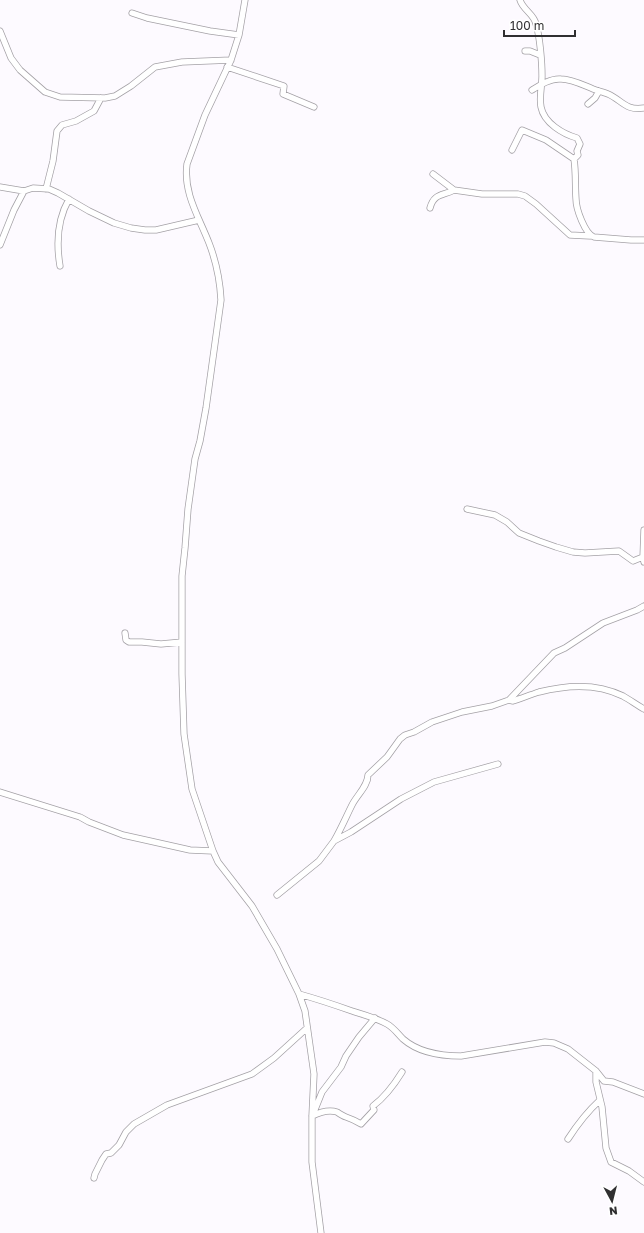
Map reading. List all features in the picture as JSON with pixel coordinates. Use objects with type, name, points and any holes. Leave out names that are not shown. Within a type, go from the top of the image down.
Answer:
[{"type":"street","points":[[245,0],[239,35],[231,60],[205,115],[187,164],[186,179],[188,192],[210,245],[218,275],[220,300],[206,408],[195,460],[188,509],[182,576],[182,674],[184,734],[192,789],[213,851],[218,862],[255,912],[278,949],[299,994],[305,1011],[314,1074],[312,1162],[322,1233]]},
{"type":"street","points":[[520,0],[524,10],[531,14],[536,23],[542,75],[541,107],[547,119],[558,130],[577,138],[580,144],[577,151],[578,155],[574,158],[576,204],[586,230],[590,236]]},
{"type":"street","points":[[132,12],[147,18],[210,31],[239,35]]},
{"type":"street","points":[[0,31],[11,58],[20,70],[45,92],[60,97],[101,98],[115,96],[155,67],[182,62],[231,60]]},
{"type":"street","points":[[525,51],[530,51],[540,55]]},
{"type":"street","points":[[227,67],[284,86],[283,94],[314,107]]},
{"type":"street","points":[[532,90],[541,85],[560,79],[609,94],[620,101],[624,106],[644,108]]},
{"type":"street","points":[[588,104],[595,98],[599,91]]},
{"type":"street","points":[[46,189],[54,161],[57,132],[62,125],[76,121],[94,111],[101,98]]},
{"type":"street","points":[[512,150],[522,130],[546,140],[574,158]]},
{"type":"street","points":[[433,174],[454,190]]},
{"type":"street","points":[[0,186],[24,191],[33,188],[46,189],[70,199],[89,211],[114,223],[131,228],[156,230],[199,220]]},
{"type":"street","points":[[430,208],[436,196],[454,190],[482,194],[518,194],[525,196],[536,204],[570,235],[578,237],[590,236],[644,240]]},
{"type":"street","points":[[0,246],[14,210],[24,191]]},
{"type":"street","points":[[60,266],[58,233],[61,218],[70,199]]},
{"type":"street","points":[[467,509],[495,515],[507,522],[519,532],[539,542],[573,552],[593,553],[619,551],[633,561],[643,559],[644,530]]},
{"type":"street","points":[[509,700],[554,653],[565,648],[603,623],[644,606]]},
{"type":"street","points":[[125,633],[126,640],[129,642],[161,644],[182,642]]},
{"type":"street","points":[[277,895],[319,861],[334,841],[342,827],[352,803],[368,780],[368,775],[387,757],[400,739],[432,722],[462,712],[492,706],[509,700],[513,701],[539,692],[586,686],[599,688],[622,696],[644,709]]},
{"type":"street","points":[[334,841],[351,832],[400,799],[434,782],[498,764]]},
{"type":"street","points":[[0,792],[80,817],[123,835],[190,850],[213,851]]},
{"type":"street","points":[[299,994],[375,1018],[388,1024],[410,1044],[434,1054],[461,1056],[539,1043],[554,1043],[568,1049],[596,1071],[604,1081],[613,1082],[644,1094]]},
{"type":"street","points":[[312,1116],[322,1092],[341,1067],[359,1036],[375,1018]]},
{"type":"street","points":[[94,1178],[106,1154],[111,1153],[126,1132],[134,1124],[167,1105],[252,1074],[274,1058],[307,1028]]},
{"type":"street","points":[[596,1071],[596,1082],[600,1100],[606,1148],[611,1162],[629,1171],[644,1182]]},
{"type":"street","points":[[312,1116],[322,1111],[337,1112],[361,1124],[374,1110],[373,1106],[384,1097],[402,1072]]},
{"type":"street","points":[[568,1139],[574,1129],[600,1100]]}]
